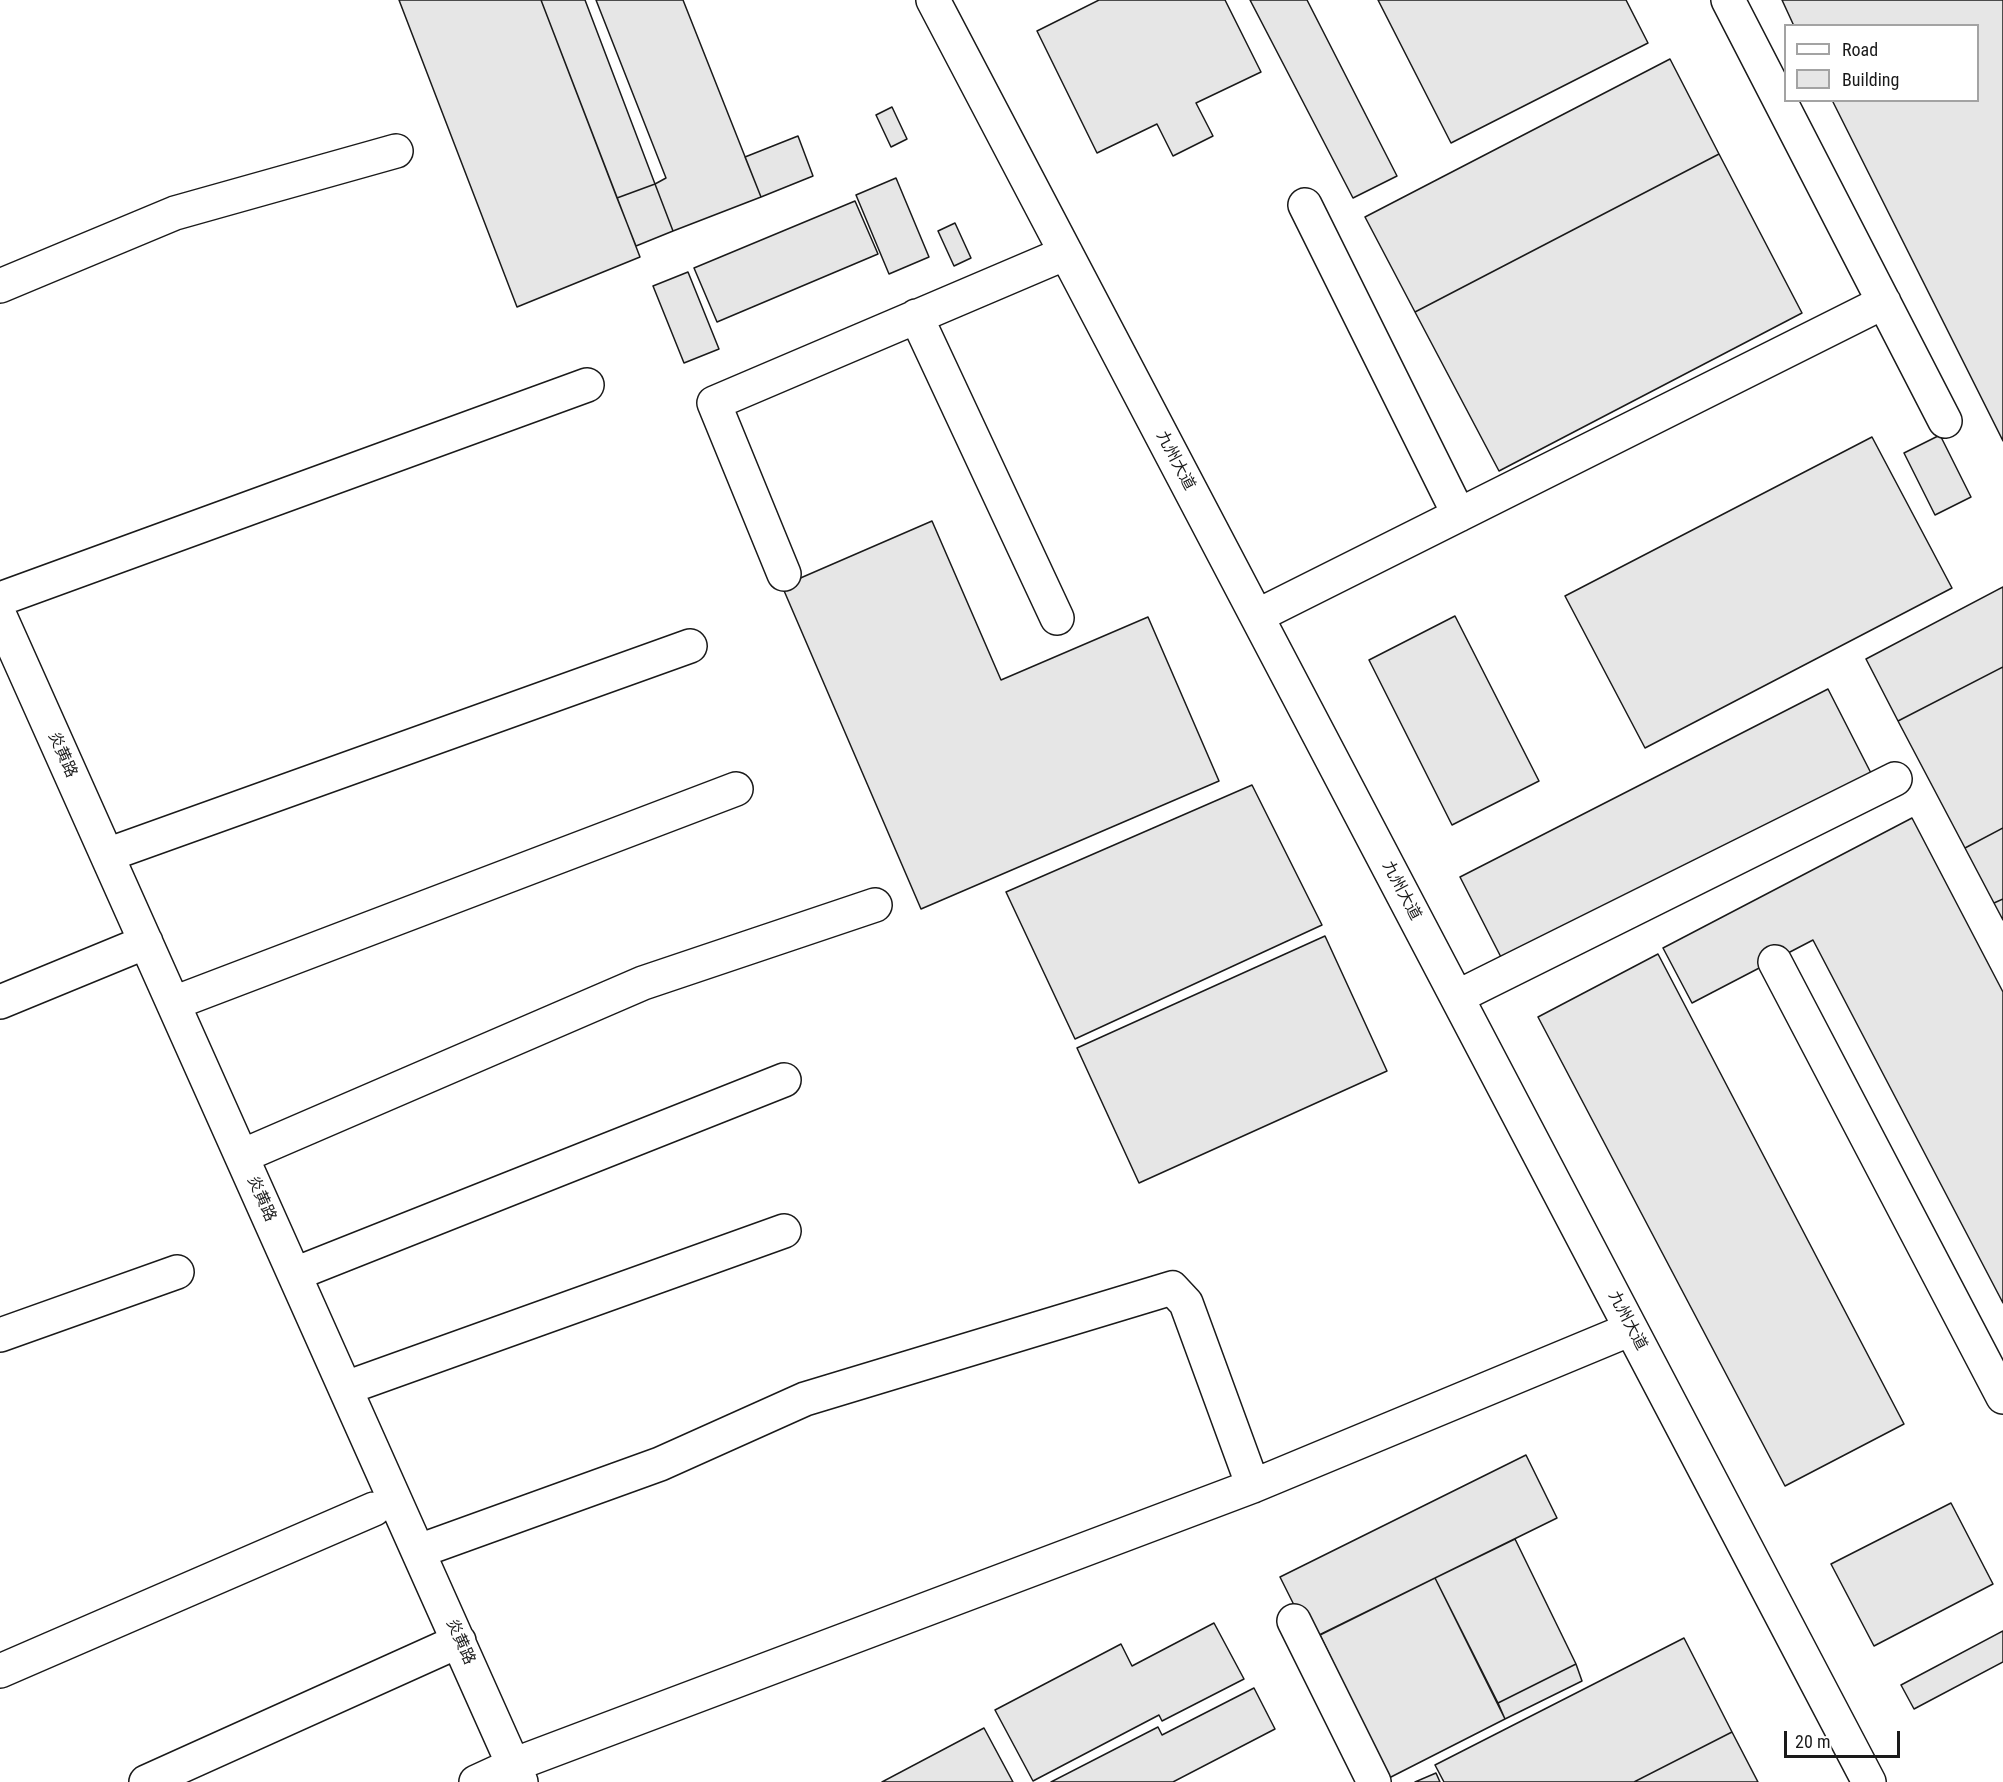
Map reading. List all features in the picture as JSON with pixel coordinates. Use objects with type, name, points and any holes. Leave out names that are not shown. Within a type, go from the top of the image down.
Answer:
[{"type":"street","name":"九州大道","points":[[933,0],[1869,1782]]},
{"type":"street","points":[[1728,0],[1945,421]]},
{"type":"street","points":[[0,286],[176,213],[396,151]]},
{"type":"street","points":[[1305,205],[1459,515]]},
{"type":"street","points":[[784,574],[714,403],[1066,253]]},
{"type":"street","points":[[1257,616],[1884,302]]},
{"type":"street","points":[[916,316],[1057,618]]},
{"type":"street","points":[[0,599],[587,386]]},
{"type":"street","name":"炎黄路","points":[[0,616],[517,1773]]},
{"type":"street","points":[[107,855],[690,646]]},
{"type":"street","points":[[1456,997],[1895,779]]},
{"type":"street","points":[[174,1003],[736,789]]},
{"type":"street","points":[[242,1156],[643,983],[875,905]]},
{"type":"street","points":[[0,1002],[146,942]]},
{"type":"street","points":[[1775,962],[2003,1397]]},
{"type":"street","points":[[295,1274],[784,1080]]},
{"type":"street","points":[[346,1388],[784,1231]]},
{"type":"street","points":[[0,1335],[177,1272]]},
{"type":"street","points":[[419,1551],[660,1464],[805,1399],[1172,1288],[1186,1303],[1253,1486]]},
{"type":"street","points":[[476,1782],[517,1773],[1253,1486],[1631,1329]]},
{"type":"street","points":[[0,1671],[374,1509]]},
{"type":"street","points":[[1294,1621],[1374,1782]]},
{"type":"street","points":[[146,1782],[459,1641]]},
{"type":"building","points":[[399,0],[541,0],[640,257],[517,307]]},
{"type":"building","points":[[541,0],[585,0],[655,184],[617,198]]},
{"type":"building","points":[[596,0],[683,0],[761,197],[673,231],[655,184],[666,178]]},
{"type":"building","points":[[1099,0],[1225,0],[1261,72],[1196,103],[1213,136],[1173,156],[1157,124],[1097,153],[1037,31]]},
{"type":"building","points":[[1250,0],[1307,0],[1397,176],[1353,198]]},
{"type":"building","points":[[1378,0],[1626,0],[1648,43],[1451,143]]},
{"type":"building","points":[[1782,0],[2003,0],[2003,441],[1833,102],[1979,102],[1979,24],[1793,24]]},
{"type":"building","points":[[1670,59],[1719,154],[1415,312],[1365,217]]},
{"type":"building","points":[[892,107],[907,139],[891,147],[876,115]]},
{"type":"building","points":[[798,136],[813,176],[761,197],[745,157]]},
{"type":"building","points":[[1719,154],[1802,313],[1499,471],[1415,312]]},
{"type":"building","points":[[896,178],[929,257],[889,274],[856,195]]},
{"type":"building","points":[[655,184],[673,231],[636,246],[617,198]]},
{"type":"building","points":[[855,201],[878,254],[717,322],[694,268]]},
{"type":"building","points":[[955,223],[971,258],[954,266],[938,231]]},
{"type":"building","points":[[688,272],[719,349],[684,363],[653,286]]},
{"type":"building","points":[[1940,435],[1971,497],[1935,515],[1904,453]]},
{"type":"building","points":[[1872,437],[1952,588],[1645,748],[1565,596]]},
{"type":"building","points":[[932,521],[1001,680],[1148,617],[1219,781],[921,909],[782,586]]},
{"type":"building","points":[[2003,587],[2003,667],[1898,721],[1866,659]]},
{"type":"building","points":[[1455,616],[1539,781],[1452,825],[1369,660]]},
{"type":"building","points":[[2003,667],[2003,828],[1965,848],[1898,721]]},
{"type":"building","points":[[1828,689],[1874,779],[1506,967],[1460,877]]},
{"type":"building","points":[[1252,785],[1322,925],[1075,1039],[1006,892]]},
{"type":"building","points":[[1912,818],[2003,992],[2003,1303],[1813,940],[1692,1003],[1663,948]]},
{"type":"building","points":[[2003,828],[2003,899],[1994,903],[1965,848]]},
{"type":"building","points":[[2003,899],[2003,920],[1994,903]]},
{"type":"building","points":[[1325,936],[1387,1071],[1139,1183],[1077,1048]]},
{"type":"building","points":[[1658,954],[1904,1424],[1785,1486],[1538,1017]]},
{"type":"building","points":[[1526,1455],[1557,1518],[1311,1639],[1280,1577]]},
{"type":"building","points":[[1951,1503],[1993,1584],[1874,1646],[1831,1564]]},
{"type":"building","points":[[1515,1539],[1576,1664],[1498,1703],[1435,1578]]},
{"type":"building","points":[[1435,1578],[1505,1719],[1389,1778],[1320,1635]]},
{"type":"building","points":[[1214,1623],[1244,1679],[1162,1721],[1159,1715],[1033,1781],[995,1710],[1121,1644],[1132,1666]]},
{"type":"building","points":[[2003,1631],[2003,1662],[1914,1709],[1901,1685]]},
{"type":"building","points":[[1684,1638],[1732,1732],[1634,1782],[1444,1782],[1435,1765]]},
{"type":"building","points":[[1576,1664],[1582,1681],[1505,1719],[1498,1703]]},
{"type":"building","points":[[1254,1688],[1275,1729],[1173,1782],[1051,1782],[1158,1727],[1162,1735]]},
{"type":"building","points":[[984,1728],[1013,1782],[882,1782]]},
{"type":"building","points":[[1732,1732],[1758,1782],[1634,1782]]},
{"type":"building","points":[[1436,1773],[1440,1782],[1415,1782]]}]
